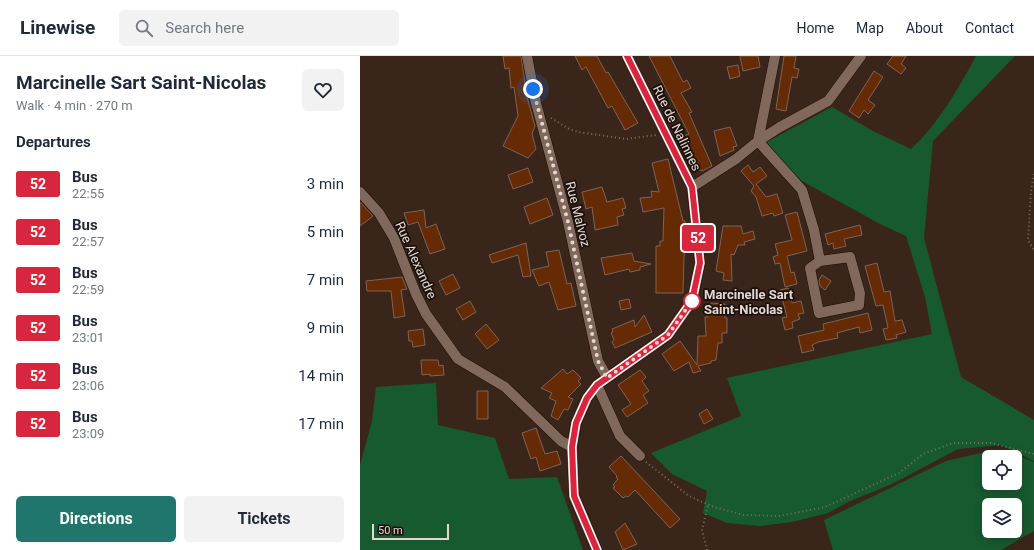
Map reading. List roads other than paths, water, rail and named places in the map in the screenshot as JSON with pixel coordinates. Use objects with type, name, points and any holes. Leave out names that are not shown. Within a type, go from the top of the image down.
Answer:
[{"type":"street","name":"Rue Malvoz","points":[[527,56],[536,103],[568,222],[598,361],[607,378]]},
{"type":"street","name":"Rue de Nalinnes","points":[[597,550],[574,496],[572,447],[576,423],[587,398],[597,385],[668,335],[692,301],[700,263],[692,187],[627,56]]},
{"type":"street","points":[[758,142],[775,56]]},
{"type":"street","points":[[692,187],[736,159],[758,142],[828,101],[861,56]]},
{"type":"street","points":[[758,142],[802,190],[814,230],[820,261]]},
{"type":"street","name":"Rue Alexandre","points":[[360,192],[379,213],[394,238],[416,294],[426,314],[458,359],[505,388],[561,441],[572,447]]},
{"type":"street","points":[[850,257],[860,293],[859,305],[819,313],[810,268],[820,261],[850,257]]},
{"type":"street","points":[[597,385],[620,436],[640,456]]},
{"type":"place","name":"Marcinelle Sart Saint-Nicolas","points":[[692,301]]}]
